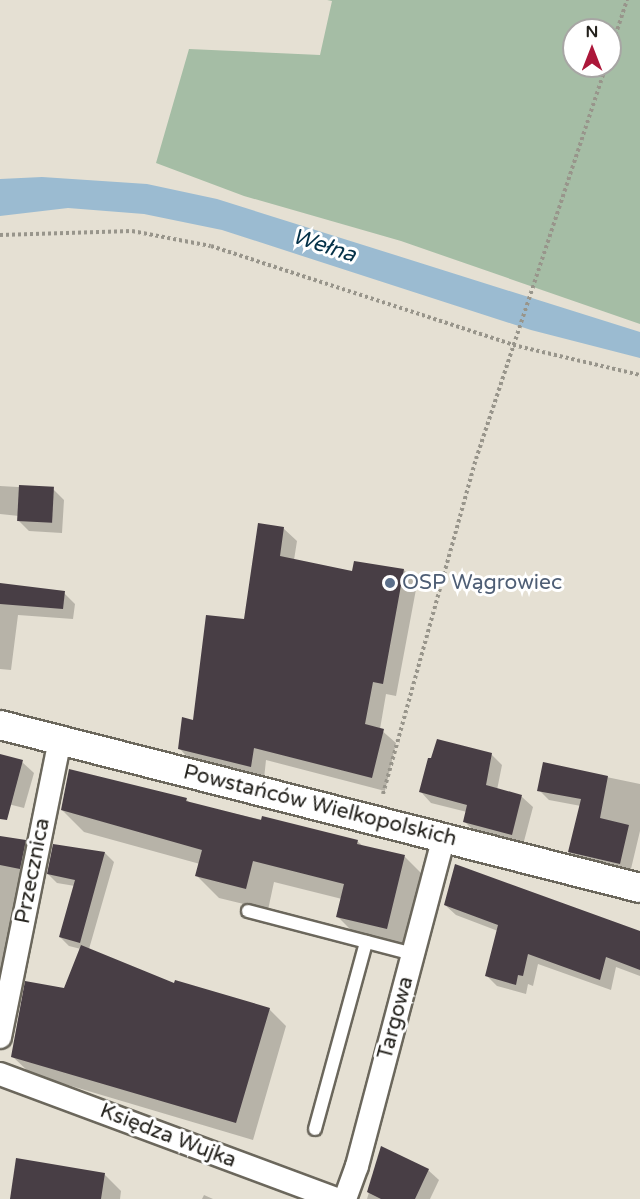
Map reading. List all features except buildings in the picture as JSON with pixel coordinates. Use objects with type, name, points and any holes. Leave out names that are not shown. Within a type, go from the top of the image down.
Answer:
[{"type":"street","name":"Powstańców Wielkopolskich","points":[[0,725],[444,836],[640,888]]},
{"type":"street","name":"Przecznica","points":[[0,1037],[60,740]]},
{"type":"street","name":"Targowa","points":[[345,1199],[357,1166],[444,836]]},
{"type":"street","name":"Księdza Wujka","points":[[0,1074],[336,1199]]},
{"type":"lane","points":[[248,911],[413,954]]},
{"type":"lane","points":[[315,1129],[366,942]]},
{"type":"path","points":[[621,18],[627,0]]},
{"type":"path","points":[[376,819],[450,549],[517,331],[602,78]]},
{"type":"path","points":[[0,235],[132,231],[211,246],[513,345],[640,375]]},
{"type":"green space","points":[[327,0],[640,0],[640,324],[401,241],[244,196],[156,163],[189,49],[320,55],[332,1]]},
{"type":"water","name":"Wełna","points":[[42,177],[147,184],[217,199],[640,332],[640,358],[531,330],[222,230],[144,214],[68,208],[0,216],[0,179]]},
{"type":"place","name":"OSP Wągrowiec","points":[[390,583]]}]
